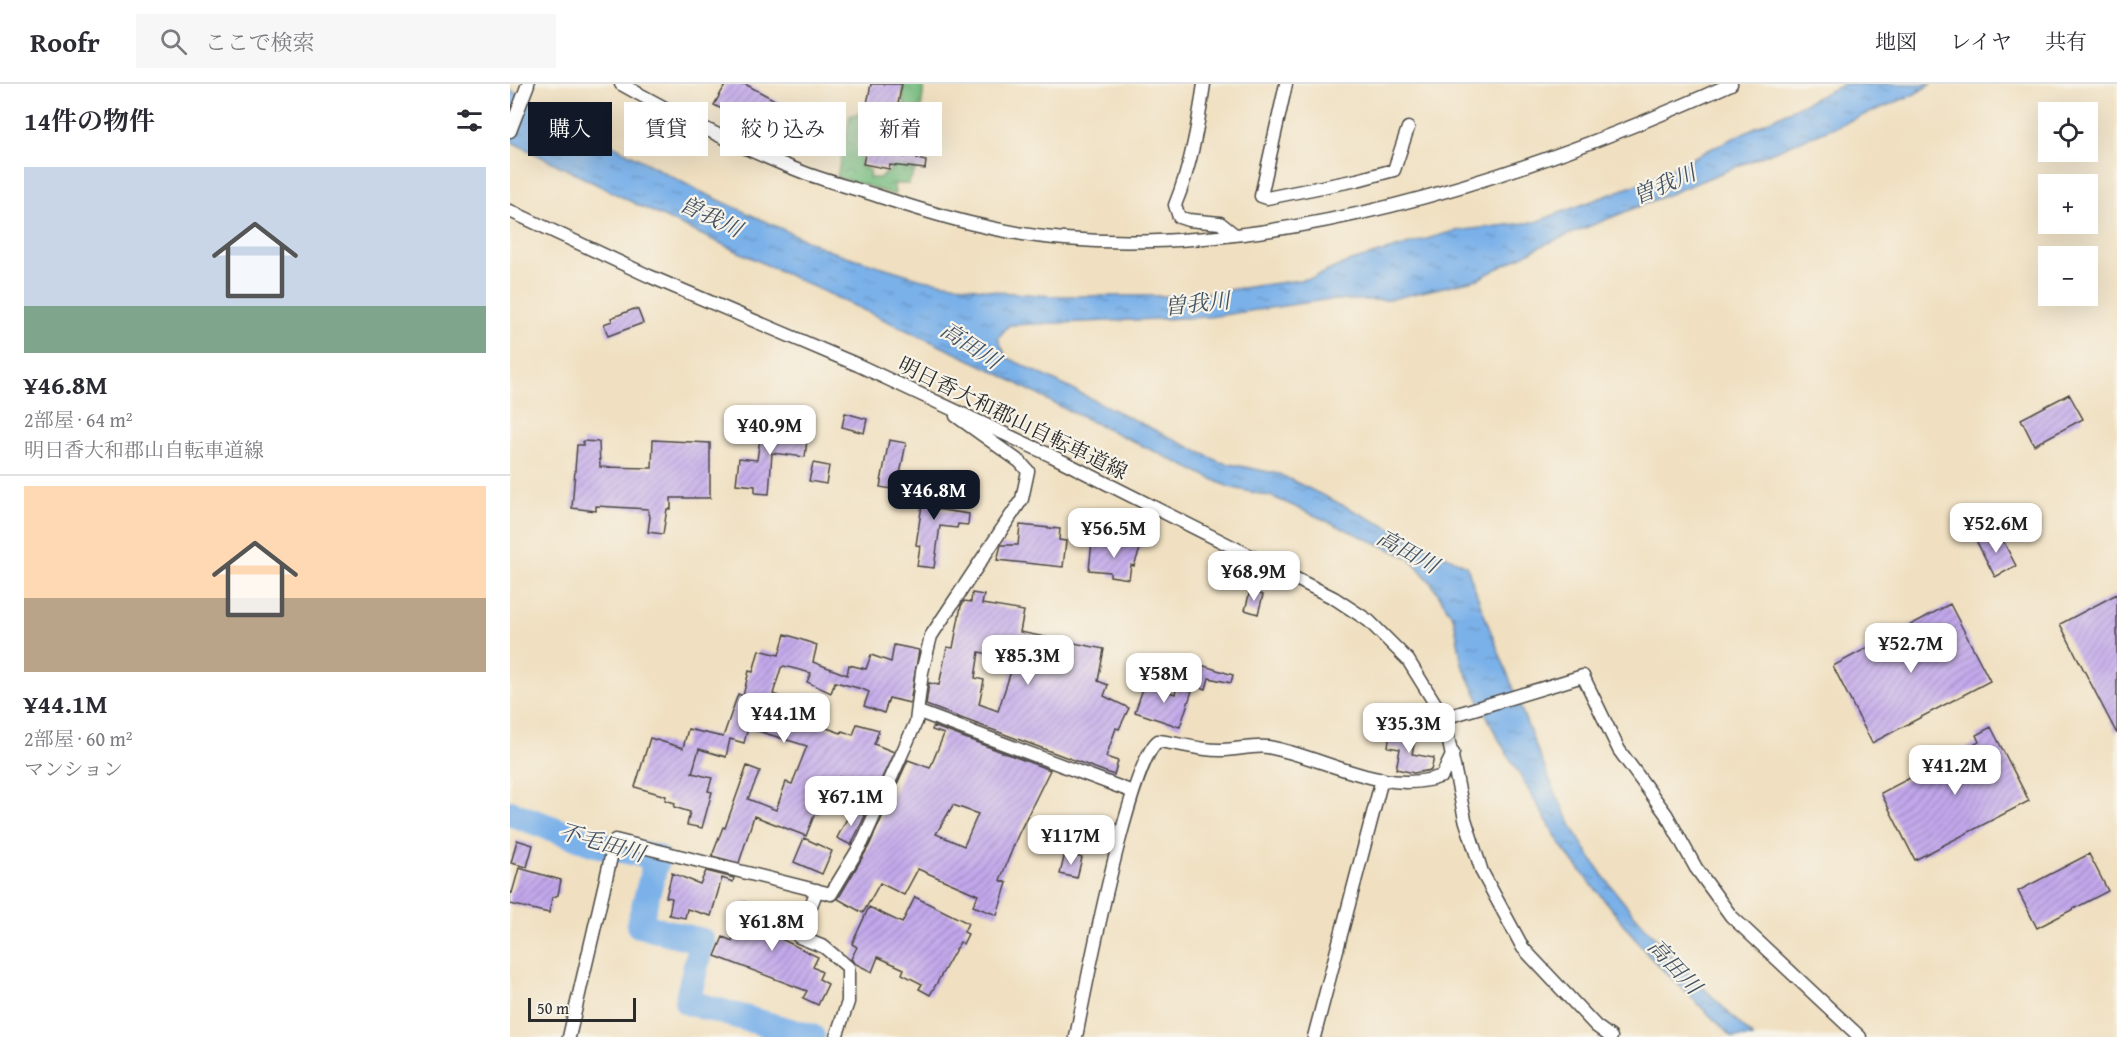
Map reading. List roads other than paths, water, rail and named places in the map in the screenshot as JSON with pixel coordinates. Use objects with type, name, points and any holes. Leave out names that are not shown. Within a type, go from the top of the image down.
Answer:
[{"type":"street","points":[[510,130],[528,84]]},
{"type":"street","points":[[621,84],[754,152],[807,174],[934,215],[997,229],[1062,239],[1114,242],[1235,235],[1344,216],[1431,195],[1531,164],[1731,84]]},
{"type":"street","points":[[1204,84],[1198,130],[1185,180],[1175,205],[1179,217],[1220,223],[1235,235]]},
{"type":"street","points":[[1286,84],[1270,143],[1261,196],[1267,198],[1394,170],[1408,128]]},
{"type":"street","name":"明日香大和郡山自転車道線","points":[[510,211],[649,276],[858,364],[1334,598],[1368,621],[1408,660],[1448,717],[1465,819],[1482,873],[1523,948],[1596,1026],[1611,1037]]},
{"type":"street","points":[[569,1037],[615,840],[831,894],[862,843],[919,712],[922,672],[931,636],[1022,499],[1028,471],[939,403]]},
{"type":"street","points":[[1448,717],[1584,676],[1619,750],[1666,814],[1696,868],[1731,916],[1860,1037]]},
{"type":"street","points":[[919,712],[1133,792]]},
{"type":"street","points":[[1076,1037],[1089,968],[1133,792],[1150,747],[1158,741],[1221,750],[1267,747],[1382,779],[1405,783],[1442,776],[1453,753]]},
{"type":"street","points":[[1314,1037],[1382,779]]},
{"type":"street","points":[[817,890],[799,937],[824,948],[848,967],[848,1002],[836,1037]]},
{"type":"water","points":[[1844,84],[1931,84],[1913,95],[1541,246],[1478,279],[1387,300],[1324,300],[1209,317],[1009,325],[998,338],[1006,357],[1220,462],[1279,474],[1467,566],[1543,765],[1564,811],[1589,856],[1657,940],[1753,1037],[1732,1037],[1649,956],[1564,850],[1495,733],[1462,664],[1454,619],[1432,584],[1410,558],[1273,497],[1229,487],[1059,406],[990,369],[640,206],[540,156],[612,156],[612,145],[624,151],[624,156],[633,156],[697,190],[830,251],[922,279],[1000,292],[1052,296],[1185,296],[1313,278],[1345,263],[1454,231],[1535,222],[1641,183]]},
{"type":"water","points":[[510,90],[532,102],[528,102],[528,150],[510,141]]},
{"type":"waterway","name":"不毛田川","points":[[510,813],[592,843],[657,858],[639,925],[702,941],[687,1002],[812,1037]]},
{"type":"water label","name":"曽我川","points":[[1664,184]]},
{"type":"water label","name":"曽我川","points":[[711,216]]},
{"type":"water label","name":"曽我川","points":[[1197,303]]},
{"type":"water label","name":"高田川","points":[[971,345]]},
{"type":"water label","name":"高田川","points":[[1408,551]]},
{"type":"water label","name":"高田川","points":[[1675,966]]}]
